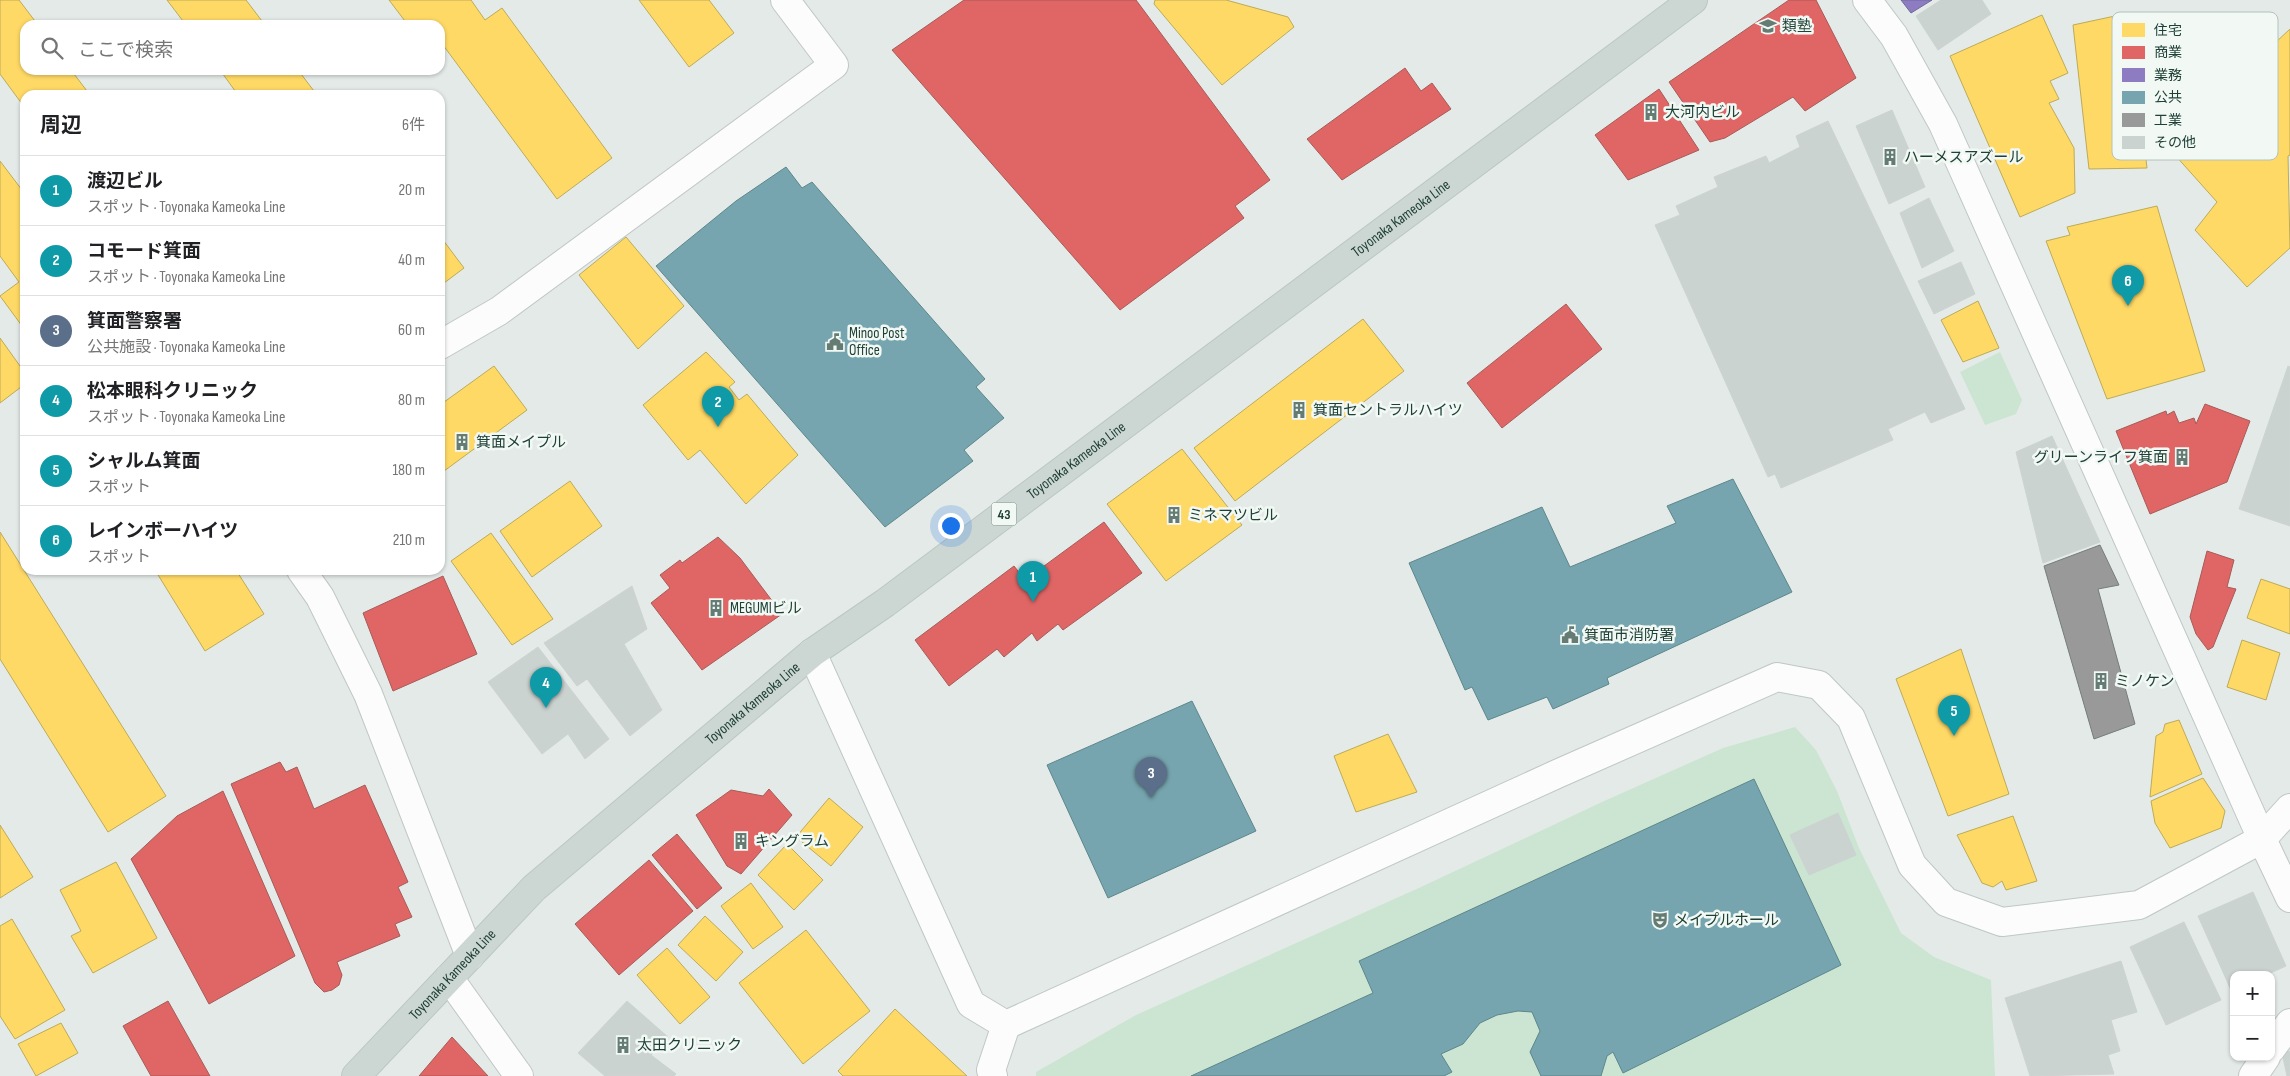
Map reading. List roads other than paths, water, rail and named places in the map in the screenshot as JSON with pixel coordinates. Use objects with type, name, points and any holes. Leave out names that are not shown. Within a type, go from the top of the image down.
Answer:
[{"type":"main road","name":"Toyonaka Kameoka Line","points":[[356,1076],[534,888],[812,653],[885,603],[1693,0]]},
{"type":"street","points":[[445,342],[499,311],[834,65],[785,0]]},
{"type":"street","points":[[1867,0],[1894,36],[1943,124],[2290,898]]},
{"type":"street","points":[[305,575],[320,597],[368,694],[470,956]]},
{"type":"street","points":[[812,653],[972,1004],[1006,1025]]},
{"type":"street","points":[[993,1076],[991,1070],[1006,1025],[1548,778],[1777,678],[1819,685],[1851,718],[1912,865],[1946,902],[2002,922],[2139,905],[2262,839],[2290,808]]},
{"type":"street","points":[[449,978],[519,1076]]},
{"type":"street","points":[[2275,1044],[2290,1023]]},
{"type":"street","points":[[2254,1076],[2263,1061]]},
{"type":"place","name":"類塾","points":[[1768,26]]},
{"type":"place","name":"大河内ビル","points":[[1651,112]]},
{"type":"place","name":"ハーメスアズール","points":[[1890,157]]},
{"type":"place","name":"レインボーハイツ","points":[[2128,306]]},
{"type":"place","name":"Minoo Post Office","points":[[835,342]]},
{"type":"place","name":"箕面セントラルハイツ","points":[[1299,410]]},
{"type":"place","name":"コモード箕面","points":[[718,427]]},
{"type":"place","name":"箕面メイプル","points":[[462,442]]},
{"type":"place","name":"グリーンライフ箕面","points":[[2182,457]]},
{"type":"place","name":"ミネマツビル","points":[[1174,515]]},
{"type":"place","name":"渡辺ビル","points":[[1033,602]]},
{"type":"place","name":"MEGUMIビル","points":[[716,608]]},
{"type":"place","name":"箕面市消防署","points":[[1570,635]]},
{"type":"place","name":"ミノケン","points":[[2101,681]]},
{"type":"place","name":"松本眼科クリニック","points":[[546,708]]},
{"type":"place","name":"シャルム箕面","points":[[1954,736]]},
{"type":"place","name":"箕面警察署","points":[[1151,798]]},
{"type":"place","name":"キングラム","points":[[741,841]]},
{"type":"place","name":"メイプルホール","points":[[1660,920]]},
{"type":"place","name":"太田クリニック","points":[[623,1045]]}]
